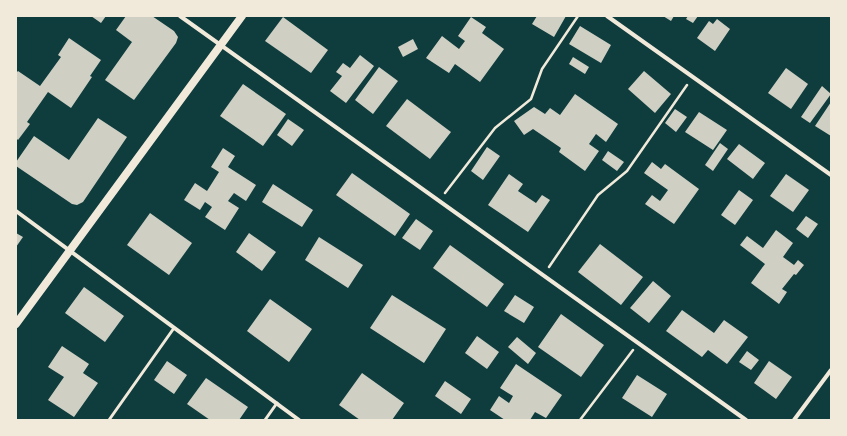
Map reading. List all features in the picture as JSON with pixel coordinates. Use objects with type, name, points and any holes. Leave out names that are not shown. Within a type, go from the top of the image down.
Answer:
[{"type":"main road","points":[[16,324],[242,16]]},
{"type":"street","points":[[180,16],[746,420]]},
{"type":"street","points":[[607,16],[831,175]]},
{"type":"street","points":[[16,212],[299,420]]},
{"type":"street","points":[[794,420],[831,370]]},
{"type":"lane","points":[[109,420],[174,328]]},
{"type":"lane","points":[[265,420],[277,403]]},
{"type":"path","points":[[439,201],[495,128],[531,99],[542,69],[578,16]]},
{"type":"path","points":[[543,275],[598,195],[627,171],[693,77]]},
{"type":"path","points":[[580,420],[638,343]]},
{"type":"building","points":[[91,16],[106,16],[101,23]]},
{"type":"building","points":[[126,16],[152,16],[174,31],[178,37],[176,43],[134,100],[105,80],[132,42],[116,30]]},
{"type":"building","points":[[537,16],[566,16],[554,37],[532,24]]},
{"type":"building","points":[[663,16],[674,16],[671,21]]},
{"type":"building","points":[[688,16],[698,16],[693,23],[686,19]]},
{"type":"building","points":[[283,17],[328,50],[311,73],[265,41]]},
{"type":"building","points":[[471,17],[486,27],[482,33],[504,49],[480,82],[455,64],[449,73],[426,58],[442,36],[459,49],[465,41],[458,36]]},
{"type":"building","points":[[717,19],[730,29],[715,51],[697,38],[709,21],[713,24]]},
{"type":"building","points":[[580,26],[611,45],[601,63],[569,44]]},
{"type":"building","points":[[69,38],[101,60],[90,76],[92,77],[71,108],[48,92],[27,122],[30,124],[18,140],[16,138],[16,73],[18,71],[40,86],[61,57],[58,55]]},
{"type":"building","points":[[413,39],[418,49],[403,57],[398,47]]},
{"type":"building","points":[[360,55],[374,66],[346,103],[330,91],[342,76],[336,72],[343,63],[350,68]]},
{"type":"building","points":[[573,57],[589,67],[585,74],[569,64]]},
{"type":"building","points":[[379,67],[398,81],[373,114],[355,100]]},
{"type":"building","points":[[786,68],[808,84],[791,109],[768,93]]},
{"type":"building","points":[[644,71],[671,94],[655,113],[628,89]]},
{"type":"building","points":[[243,84],[286,114],[263,146],[220,116]]},
{"type":"building","points":[[822,86],[831,94],[810,123],[801,117]]},
{"type":"building","points":[[575,94],[618,124],[606,142],[596,134],[589,144],[599,151],[585,171],[559,152],[561,148],[533,129],[524,135],[514,121],[534,107],[545,114],[550,108],[560,115]]},
{"type":"building","points":[[407,99],[451,132],[430,159],[386,126]]},
{"type":"building","points":[[831,102],[831,136],[815,126]]},
{"type":"building","points":[[675,109],[687,117],[676,132],[665,123]]},
{"type":"building","points":[[699,112],[727,130],[713,150],[685,132]]},
{"type":"building","points":[[98,118],[127,137],[83,202],[77,205],[72,204],[16,166],[16,162],[34,136],[69,160]]},
{"type":"building","points":[[288,119],[304,130],[292,146],[277,135]]},
{"type":"building","points":[[720,143],[728,149],[713,171],[705,165]]},
{"type":"building","points":[[739,144],[765,163],[753,179],[727,159]]},
{"type":"building","points":[[487,147],[500,156],[483,180],[471,171]]},
{"type":"building","points":[[223,148],[235,156],[228,167],[256,185],[246,201],[234,193],[228,201],[239,208],[225,230],[205,217],[212,207],[205,202],[200,210],[184,200],[195,183],[207,191],[219,172],[211,167]]},
{"type":"building","points":[[608,151],[624,162],[617,171],[602,160]]},
{"type":"building","points":[[652,162],[661,169],[665,164],[699,189],[674,224],[645,204],[652,195],[660,201],[668,190],[644,173]]},
{"type":"building","points":[[352,173],[410,214],[395,236],[336,195]]},
{"type":"building","points":[[509,174],[523,184],[518,191],[536,203],[542,195],[550,200],[528,232],[488,205]]},
{"type":"building","points":[[786,174],[809,190],[793,212],[770,196]]},
{"type":"building","points":[[273,184],[313,210],[302,227],[262,202]]},
{"type":"building","points":[[739,190],[753,200],[735,225],[721,215]]},
{"type":"building","points":[[150,213],[192,243],[169,275],[127,245]]},
{"type":"building","points":[[806,216],[818,224],[808,238],[796,229]]},
{"type":"building","points":[[416,219],[433,231],[420,250],[402,238]]},
{"type":"building","points":[[776,230],[793,243],[783,257],[794,265],[798,260],[804,265],[796,275],[794,274],[782,289],[787,292],[779,304],[751,283],[765,264],[740,245],[747,236],[763,248]]},
{"type":"building","points":[[16,233],[23,237],[16,247]]},
{"type":"building","points":[[249,233],[276,252],[262,271],[236,252]]},
{"type":"building","points":[[319,237],[363,265],[348,288],[305,260]]},
{"type":"building","points":[[600,244],[643,277],[621,305],[578,272]]},
{"type":"building","points":[[450,245],[504,284],[487,307],[433,268]]},
{"type":"building","points":[[653,281],[671,296],[649,323],[630,308]]},
{"type":"building","points":[[84,287],[124,316],[105,342],[65,313]]},
{"type":"building","points":[[392,295],[446,329],[424,363],[370,328]]},
{"type":"building","points":[[515,295],[534,307],[524,323],[504,311]]},
{"type":"building","points":[[270,299],[312,329],[289,362],[247,331]]},
{"type":"building","points":[[682,310],[714,333],[724,320],[748,337],[727,364],[708,350],[702,357],[666,331]]},
{"type":"building","points":[[561,314],[604,345],[581,377],[538,347]]},
{"type":"building","points":[[477,336],[499,352],[487,369],[465,353]]},
{"type":"building","points":[[517,337],[536,353],[528,364],[508,347]]},
{"type":"building","points":[[62,346],[89,364],[83,373],[98,383],[74,417],[48,400],[64,377],[48,367]]},
{"type":"building","points":[[747,351],[759,360],[751,370],[739,362]]},
{"type":"building","points":[[167,361],[187,375],[174,394],[154,380]]},
{"type":"building","points":[[769,361],[792,377],[776,399],[754,383]]},
{"type":"building","points":[[516,364],[562,395],[546,418],[535,412],[530,420],[505,420],[490,410],[499,396],[509,403],[513,396],[500,388]]},
{"type":"building","points":[[362,373],[404,403],[392,420],[360,420],[339,405]]},
{"type":"building","points":[[637,375],[667,394],[652,417],[622,398]]},
{"type":"building","points":[[206,378],[248,407],[239,420],[210,420],[187,404]]},
{"type":"building","points":[[445,381],[471,399],[461,414],[435,396]]}]
